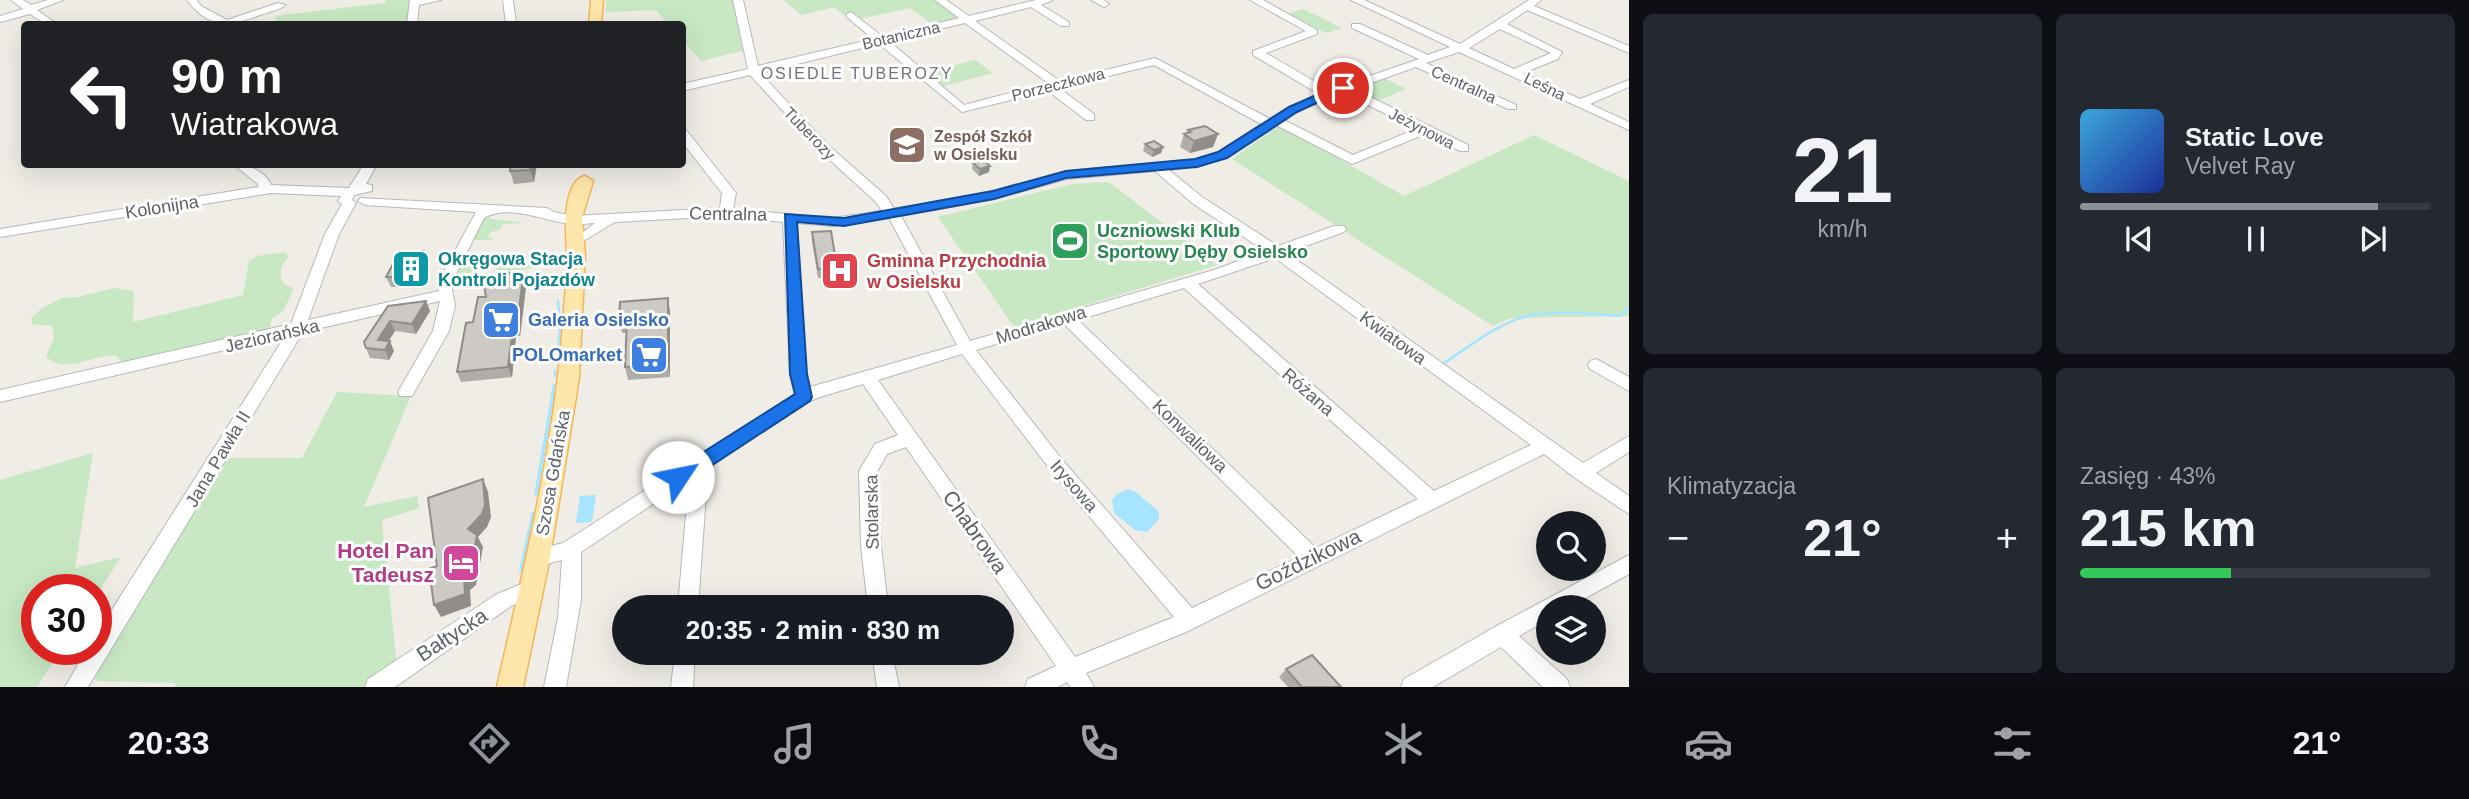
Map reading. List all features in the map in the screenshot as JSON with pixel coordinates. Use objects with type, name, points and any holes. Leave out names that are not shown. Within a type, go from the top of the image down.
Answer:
[{"type":"main road","points":[[595,21],[597,0]]},
{"type":"main road","name":"Szosa Gdańska","points":[[510,687],[538,557],[569,378],[576,255],[588,194],[585,173]]},
{"type":"street","points":[[16,0],[47,21]]},
{"type":"street","points":[[0,19],[58,0]]},
{"type":"street","points":[[192,0],[198,8],[220,21]]},
{"type":"street","points":[[412,21],[415,1],[436,0]]},
{"type":"street","points":[[508,0],[511,21]]},
{"type":"street","name":"Tuberozy","points":[[738,0],[756,76],[831,156],[881,200],[892,214],[966,347]]},
{"type":"street","points":[[940,0],[1053,85],[1090,117]]},
{"type":"street","name":"Botaniczna","points":[[686,87],[1048,0]]},
{"type":"street","name":"Leśna","points":[[1356,0],[1629,126]]},
{"type":"street","points":[[1262,1],[1313,32],[1257,53],[1328,94]]},
{"type":"street","points":[[1531,3],[1629,50]]},
{"type":"street","name":"Centralna","points":[[581,220],[728,205],[790,217],[844,222],[994,195],[1066,175],[1159,168],[1217,157],[1273,122],[1328,94],[1475,42],[1531,3]]},
{"type":"street","points":[[1033,4],[1065,24]]},
{"type":"street","points":[[234,21],[281,5]]},
{"type":"street","points":[[851,15],[880,40]]},
{"type":"street","points":[[1500,25],[1558,52],[1554,57],[1515,72]]},
{"type":"street","points":[[1356,26],[1420,60]]},
{"type":"street","name":"Porzeczkowa","points":[[880,40],[962,109],[1155,61],[1273,122]]},
{"type":"street","name":"Centralna","points":[[1420,60],[1512,107]]},
{"type":"street","points":[[1581,103],[1629,83]]},
{"type":"street","name":"Jeżynowa","points":[[1343,88],[1464,148]]},
{"type":"street","points":[[1273,122],[1352,159],[1359,159],[1426,130]]},
{"type":"street","points":[[686,138],[729,193],[728,205]]},
{"type":"street","points":[[244,168],[265,183],[264,190]]},
{"type":"street","name":"Kwiatowa","points":[[1159,168],[1197,200],[1278,254],[1629,506]]},
{"type":"street","name":"Kolonijna","points":[[0,233],[264,190],[324,193],[360,191],[387,202],[537,213],[581,220]]},
{"type":"street","name":"Jana Pawła II","points":[[76,687],[297,330],[339,221],[360,191]]},
{"type":"street","points":[[406,392],[442,328],[450,307],[444,284],[479,216],[489,209]]},
{"type":"street","points":[[581,220],[617,217]]},
{"type":"street","points":[[790,217],[798,374],[804,397]]},
{"type":"street","name":"Modrakowa","points":[[538,557],[571,548],[804,397],[1278,254],[1339,229]]},
{"type":"street","name":"Różana","points":[[1186,282],[1431,500]]},
{"type":"street","name":"Jeziorańska","points":[[0,396],[447,295]]},
{"type":"street","name":"Konwaliowa","points":[[1066,317],[1313,558]]},
{"type":"street","name":"Irysowa","points":[[966,347],[1017,418],[1189,620]]},
{"type":"street","points":[[1596,365],[1629,385]]},
{"type":"street","name":"Chabrowa","points":[[867,377],[1077,678]]},
{"type":"street","name":"Stolarska","points":[[877,595],[868,471],[881,449],[909,438]]},
{"type":"street","points":[[1581,473],[1629,443]]},
{"type":"street","name":"Goździkowa","points":[[1036,687],[1077,678],[1313,558],[1544,446]]},
{"type":"street","points":[[689,595],[699,463]]},
{"type":"street","points":[[555,687],[571,580],[571,548]]},
{"type":"street","points":[[1573,595],[1629,564]]},
{"type":"street","name":"Bałtycka","points":[[376,687],[504,600],[531,589]]},
{"type":"street","points":[[1412,687],[1536,616]]},
{"type":"street","points":[[1502,634],[1559,687]]},
{"type":"street","points":[[682,687],[684,665]]},
{"type":"street","points":[[885,665],[888,687]]},
{"type":"green space","points":[[386,0],[410,0],[406,21],[276,21],[275,16],[385,3]]},
{"type":"green space","points":[[606,0],[733,0],[745,50],[701,61],[686,44],[686,21],[666,21],[656,10],[606,12]]},
{"type":"green space","points":[[784,0],[936,0],[958,17],[933,25],[910,8],[860,19],[853,13],[843,15],[835,7],[801,15]]},
{"type":"green space","points":[[1303,9],[1342,28],[1326,33],[1287,14]]},
{"type":"green space","points":[[975,60],[993,73],[940,87],[924,73]]},
{"type":"green space","points":[[1382,77],[1406,89],[1375,102],[1352,89]]},
{"type":"green space","points":[[1280,125],[1404,196],[1534,135],[1629,181],[1629,316],[1511,318],[1493,326],[1232,159]]},
{"type":"green space","name":"Uczniowski Klub Sportowy Dęby Osielsko","points":[[1109,182],[1217,265],[1014,327],[938,217],[1072,184]]},
{"type":"green space","points":[[484,218],[525,223],[503,224],[500,230],[490,232],[488,238],[494,238],[492,240],[473,240]]},
{"type":"green space","points":[[284,252],[289,256],[282,268],[283,283],[294,289],[283,311],[272,318],[270,327],[255,334],[143,361],[122,362],[117,356],[108,356],[62,364],[46,356],[54,339],[52,326],[32,324],[31,318],[42,308],[62,298],[114,288],[134,291],[133,322],[243,295],[249,261],[257,256]]},
{"type":"green space","points":[[534,259],[535,267],[458,286],[453,283],[460,264],[485,262],[479,267],[477,276],[495,275],[497,267],[532,264]]},
{"type":"green space","points":[[337,392],[411,396],[364,507],[417,496],[419,508],[382,520],[397,667],[370,687],[175,687],[175,683],[99,681],[91,676],[98,665],[112,665],[112,642],[227,458],[302,458]]},
{"type":"green space","points":[[93,453],[75,568],[121,557],[110,574],[21,574],[21,665],[51,665],[37,687],[0,687],[0,480]]},
{"type":"water","points":[[1129,489],[1159,512],[1159,519],[1147,532],[1135,530],[1114,513],[1112,500],[1117,494]]},
{"type":"water","points":[[596,495],[592,522],[576,523],[580,496]]},
{"type":"building","points":[[1205,126],[1218,134],[1194,141],[1184,134],[1191,132],[1188,130]]},
{"type":"building","points":[[1154,141],[1163,147],[1154,150],[1145,144]]},
{"type":"building","points":[[983,160],[990,166],[980,169],[973,163]]},
{"type":"building","points":[[510,168],[530,168],[530,170],[510,171]]},
{"type":"building","name":"Gminna Przychodnia w Osielsku","points":[[831,231],[837,267],[818,269],[812,232]]},
{"type":"building","points":[[400,251],[423,251],[415,267],[410,267],[405,277],[386,277]]},
{"type":"building","name":"Galeria Osielsko","points":[[514,272],[523,277],[517,326],[513,327],[508,367],[457,372],[466,323],[473,322],[478,297],[486,297],[483,280]]},
{"type":"building","name":"POLOmarket","points":[[668,298],[668,364],[625,367],[627,320],[619,320],[620,302]]},
{"type":"building","points":[[426,301],[412,324],[390,321],[378,340],[390,341],[385,350],[366,348],[364,342],[388,306]]},
{"type":"building","name":"Hotel Pan Tadeusz","points":[[483,479],[485,505],[482,514],[468,529],[477,535],[470,572],[464,578],[465,594],[434,605],[429,569],[437,566],[428,498]]},
{"type":"building","points":[[1312,655],[1341,687],[1302,687],[1286,669]]},
{"type":"waterway","points":[[557,362],[560,327],[558,301]]},
{"type":"waterway","points":[[1444,363],[1495,329],[1517,319],[1551,313],[1620,316],[1629,308]]},
{"type":"waterway","points":[[555,371],[555,376]]},
{"type":"waterway","points":[[552,396],[554,385]]},
{"type":"waterway","points":[[536,494],[553,394]]},
{"type":"waterway","points":[[521,570],[533,514]]},
{"type":"place","name":"Zespół Szkół w Osielsku","points":[[907,145]]},
{"type":"place","name":"Uczniowski Klub Sportowy Dęby Osielsko","points":[[1070,241]]},
{"type":"place","name":"Okręgowa Stacja Kontroli Pojazdów","points":[[411,269]]},
{"type":"place","name":"Gminna Przychodnia w Osielsku","points":[[840,271]]},
{"type":"place","name":"Galeria Osielsko","points":[[501,320]]},
{"type":"place","name":"POLOmarket","points":[[649,355]]},
{"type":"place","name":"Hotel Pan Tadeusz","points":[[461,563]]},
{"type":"district","name":"OSIEDLE TUBEROZY","points":[[857,73]]},
{"type":"route","points":[[678,477],[792,402],[804,397],[798,374],[790,217],[844,222],[994,195],[1066,175],[1197,163],[1222,155],[1293,109],[1343,88]]}]
